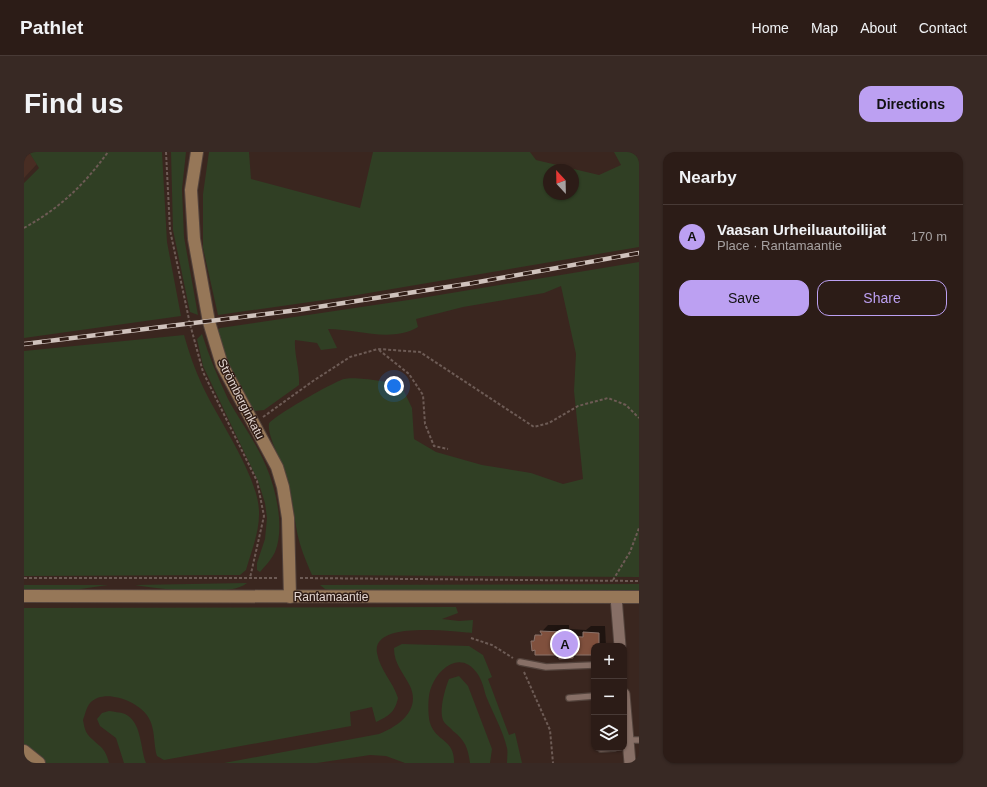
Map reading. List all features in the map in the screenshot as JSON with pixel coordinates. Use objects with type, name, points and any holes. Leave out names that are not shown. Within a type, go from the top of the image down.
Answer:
[{"type":"main road","name":"Strömberginkatu","points":[[197,152],[191,190],[194,239],[210,322],[222,365],[277,467],[283,487],[288,518],[290,597]]},
{"type":"main road","name":"Rantamaantie","points":[[24,596],[639,597]]},
{"type":"main road","points":[[24,751],[39,763]]},
{"type":"street","points":[[616,597],[620,643]]},
{"type":"street","points":[[627,715],[630,744],[630,763]]},
{"type":"lane","points":[[520,662],[546,667],[591,665]]},
{"type":"lane","points":[[569,698],[591,696]]},
{"type":"path","points":[[24,228],[62,204],[77,190],[108,152]]},
{"type":"path","points":[[254,424],[313,381],[350,357],[378,349],[420,352],[534,427],[550,423],[578,406],[608,398],[626,405],[639,418]]},
{"type":"path","points":[[378,349],[409,374],[423,395],[425,424],[434,446],[448,449]]},
{"type":"path","points":[[612,581],[630,552],[639,528]]},
{"type":"path","points":[[24,578],[290,578],[639,581]]},
{"type":"path","points":[[471,638],[492,645],[520,662],[550,730],[553,763]]},
{"type":"shaded area","points":[[24,152],[29,152],[37,164],[24,178]]},
{"type":"green space","points":[[29,152],[162,152],[167,242],[181,316],[24,338],[24,183],[39,168]]},
{"type":"green space","points":[[171,152],[186,152],[182,189],[184,237],[198,315],[190,312],[173,230]]},
{"type":"green space","points":[[209,152],[249,152],[251,179],[360,208],[373,152],[530,152],[536,160],[553,164],[543,164],[543,200],[579,200],[579,170],[599,175],[621,165],[614,152],[639,152],[639,247],[345,297],[218,315],[203,248],[203,194]]},
{"type":"green space","points":[[639,262],[639,577],[312,575],[300,543],[289,487],[285,472],[270,435],[269,424],[272,420],[304,400],[338,381],[349,378],[381,381],[401,385],[412,408],[414,439],[436,452],[482,465],[531,473],[563,484],[583,479],[574,391],[576,354],[561,286],[544,293],[463,307],[416,319],[418,327],[408,332],[385,335],[328,329],[337,348],[321,350],[317,343],[295,340],[299,385],[264,410],[255,411],[242,393],[232,373],[216,332],[220,328],[415,299]]},
{"type":"green space","points":[[202,334],[228,399],[262,457],[270,475],[276,497],[279,520],[278,542],[274,555],[260,572],[257,570],[257,563],[265,539],[267,518],[265,503],[258,481],[203,366],[197,339]]},
{"type":"green space","points":[[184,335],[200,381],[245,465],[257,497],[259,511],[258,526],[246,570],[240,575],[24,576],[24,351]]},
{"type":"green space","points":[[247,583],[238,588],[210,591],[176,590],[135,585]]},
{"type":"green space","points":[[639,584],[639,591],[338,592],[325,589],[320,585]]},
{"type":"green space","points":[[24,585],[108,585],[67,591],[24,591]]},
{"type":"green space","points":[[456,607],[458,613],[442,619],[459,621],[473,620],[472,633],[416,630],[400,632],[387,636],[379,643],[377,653],[379,659],[398,698],[391,713],[376,722],[372,707],[350,712],[351,726],[164,760],[157,756],[153,729],[146,714],[128,701],[111,696],[96,699],[90,703],[83,720],[88,734],[104,750],[109,763],[24,763],[24,608]]},
{"type":"green space","points":[[402,644],[469,646],[483,655],[492,677],[488,679],[509,735],[515,733],[522,763],[507,763],[507,750],[505,742],[486,696],[483,684],[477,673],[470,666],[462,662],[447,666],[441,672],[431,687],[429,699],[430,723],[436,734],[452,749],[454,763],[405,763],[386,756],[370,755],[317,763],[224,763],[379,734],[387,731],[406,716],[413,702],[413,695],[410,686],[397,663],[394,654],[394,648]]},
{"type":"green space","points":[[459,676],[468,686],[492,749],[490,763],[470,763],[467,749],[463,741],[444,722],[442,718],[443,700],[449,679]]},
{"type":"green space","points":[[109,711],[125,714],[135,723],[140,736],[146,763],[124,763],[116,738],[100,726],[97,719],[102,713]]},
{"type":"building","points":[[540,631],[562,632],[562,636],[583,637],[583,632],[599,633],[599,643],[591,643],[591,655],[573,655],[573,658],[559,659],[559,655],[535,655],[535,650],[532,651],[531,641],[534,641],[535,635],[542,635]]},
{"type":"railway","points":[[24,344],[298,310],[473,283],[639,253]]},
{"type":"place","name":"Vaasan Urheiluautoilijat","points":[[565,644]]}]
